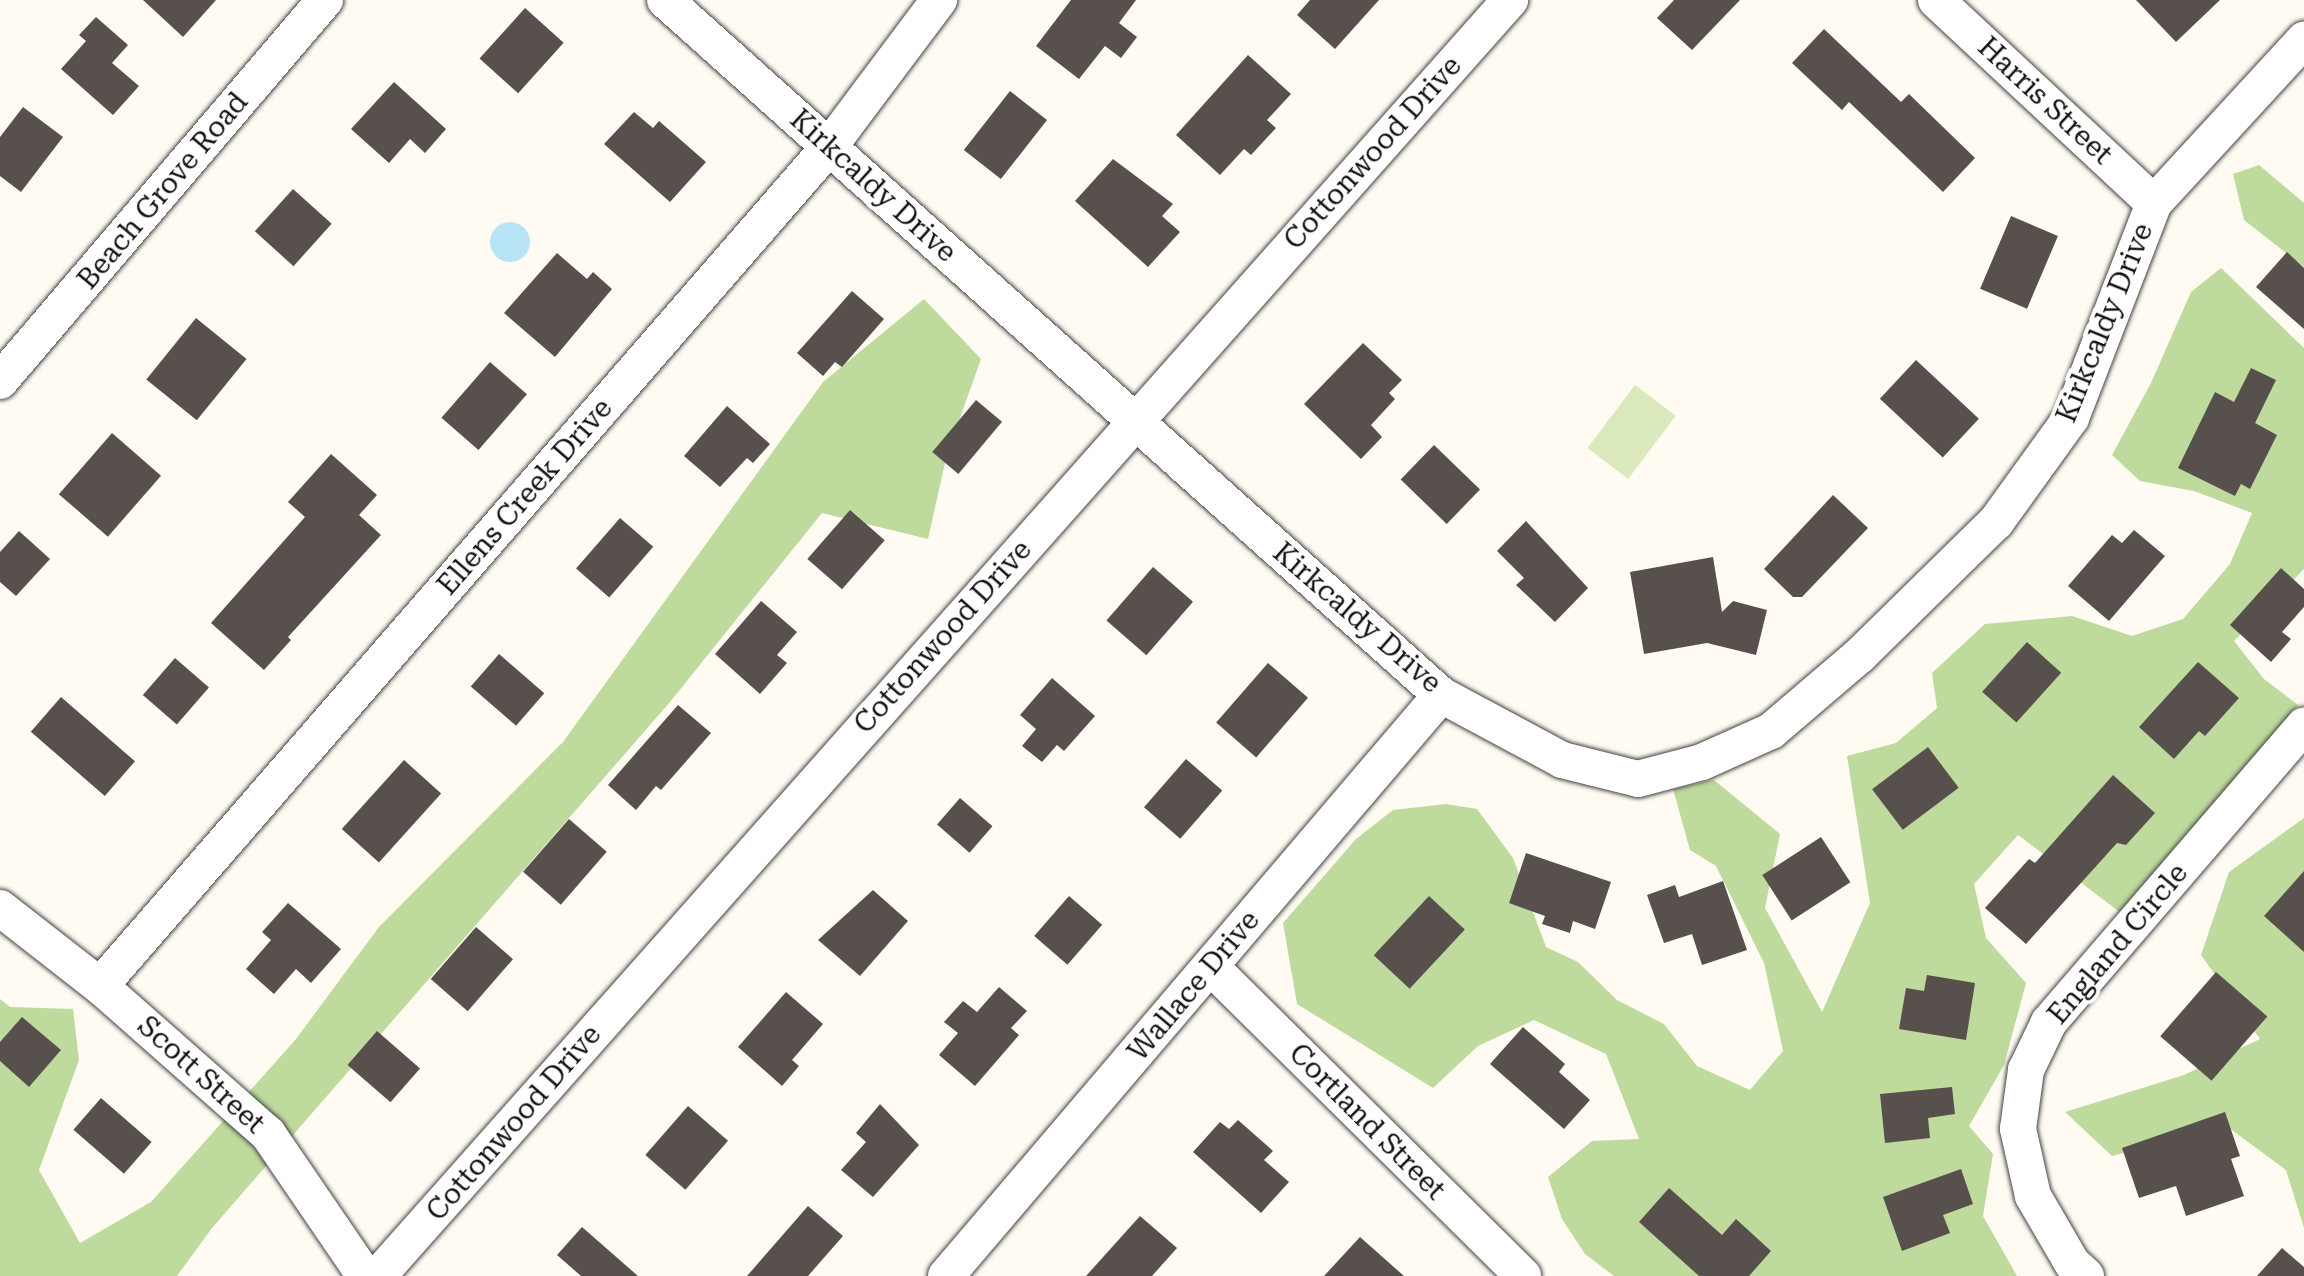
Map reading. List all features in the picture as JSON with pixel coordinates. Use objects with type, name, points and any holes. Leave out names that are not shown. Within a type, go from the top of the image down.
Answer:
[{"type":"street","name":"Beach Grove Road","points":[[0,381],[325,0]]},
{"type":"street","name":"Kirkcaldy Drive","points":[[665,0],[1441,695],[1562,760],[1638,779],[1702,762],[1771,731],[1860,655],[1996,522],[2071,418],[2154,203],[2304,40]]},
{"type":"street","name":"Ellens Creek Drive","points":[[100,986],[829,147],[939,0]]},
{"type":"street","name":"Cottonwood Drive","points":[[378,1276],[1134,420],[1510,0]]},
{"type":"street","name":"Harris Street","points":[[1936,0],[2154,203]]},
{"type":"street","name":"Wallace Drive","points":[[946,1276],[1441,695]]},
{"type":"street","name":"England Circle","points":[[2086,1276],[2072,1263],[2033,1196],[2018,1129],[2026,1070],[2049,1022],[2304,726]]},
{"type":"street","name":"Scott Street","points":[[0,908],[100,986],[268,1134],[365,1276]]},
{"type":"street","name":"Cortland Street","points":[[1211,967],[1523,1276]]},
{"type":"green space","points":[[2259,165],[2304,203],[2304,267],[2244,220],[2233,174]]},
{"type":"green space","points":[[2221,268],[2304,348],[2304,569],[2234,641],[2264,679],[2298,705],[2121,913],[2018,835],[1974,884],[1986,938],[2026,983],[2004,1065],[1969,1126],[1993,1154],[1983,1216],[2017,1276],[1614,1276],[1585,1254],[1562,1219],[1548,1177],[1592,1141],[1639,1139],[1606,1054],[1534,1020],[1478,1046],[1433,1088],[1297,1004],[1283,923],[1356,839],[1393,810],[1446,804],[1477,809],[1513,858],[1546,947],[1578,962],[1617,1000],[1664,1024],[1697,1066],[1750,1090],[1783,1051],[1764,963],[1716,866],[1690,850],[1673,789],[1714,780],[1780,834],[1765,908],[1822,1012],[1870,903],[1847,756],[1896,743],[1937,708],[1932,673],[1985,624],[2072,616],[2132,636],[2183,619],[2230,564],[2252,513],[2194,491],[2140,481],[2112,455],[2151,383],[2191,292]]},
{"type":"green space","points":[[924,299],[981,359],[947,454],[928,539],[822,513],[670,702],[212,1228],[177,1276],[0,1276],[0,999],[10,1007],[73,1009],[79,1060],[39,1170],[80,1243],[151,1202],[296,1039],[379,927],[563,742],[823,382]]},
{"type":"green space","points":[[1635,385],[1676,416],[1628,479],[1587,448]]},
{"type":"green space","points":[[2304,818],[2304,1228],[2286,1170],[2225,1125],[2112,1156],[2065,1112],[2184,1075],[2260,1039],[2201,955],[2229,872]]},
{"type":"water","points":[[510,222],[524,228],[530,242],[524,256],[510,262],[496,256],[490,242],[496,228]]},
{"type":"building","points":[[143,0],[216,0],[183,37]]},
{"type":"building","points":[[1071,0],[1136,0],[1119,23],[1137,37],[1121,58],[1105,46],[1079,79],[1036,46]]},
{"type":"building","points":[[1310,0],[1379,0],[1335,49],[1297,15]]},
{"type":"building","points":[[1674,0],[1740,0],[1692,50],[1657,18]]},
{"type":"building","points":[[2136,0],[2220,0],[2176,42]]},
{"type":"building","points":[[525,8],[564,43],[518,93],[479,59]]},
{"type":"building","points":[[96,17],[128,45],[112,63],[139,86],[113,115],[61,69],[86,41],[79,35]]},
{"type":"building","points":[[1824,29],[1901,102],[1909,94],[1975,158],[1943,192],[1849,102],[1842,110],[1792,63]]},
{"type":"building","points":[[1248,55],[1291,94],[1267,120],[1276,128],[1251,155],[1244,149],[1220,175],[1176,135]]},
{"type":"building","points":[[394,82],[446,129],[425,153],[410,139],[389,163],[351,129]]},
{"type":"building","points":[[1010,91],[1047,120],[1001,179],[964,150]]},
{"type":"building","points":[[23,107],[63,137],[21,192],[0,176],[0,137]]},
{"type":"building","points":[[634,112],[653,128],[659,121],[706,162],[670,202],[604,144]]},
{"type":"building","points":[[1113,159],[1173,204],[1162,216],[1180,232],[1148,267],[1075,201]]},
{"type":"building","points":[[293,189],[332,224],[294,266],[255,231]]},
{"type":"building","points":[[2011,216],[2058,236],[2027,309],[1980,289]]},
{"type":"building","points":[[2287,252],[2304,268],[2304,329],[2256,287]]},
{"type":"building","points":[[557,253],[587,279],[593,272],[612,289],[555,357],[504,313]]},
{"type":"building","points":[[852,291],[884,319],[842,367],[835,362],[823,376],[797,353]]},
{"type":"building","points":[[196,318],[247,359],[197,420],[146,379]]},
{"type":"building","points":[[1363,343],[1402,380],[1389,393],[1395,399],[1371,425],[1382,437],[1361,459],[1304,404]]},
{"type":"building","points":[[1916,360],[1979,419],[1943,457],[1880,399]]},
{"type":"building","points":[[490,362],[527,394],[478,450],[441,418]]},
{"type":"building","points":[[2251,368],[2276,380],[2255,423],[2277,435],[2250,489],[2241,484],[2235,496],[2178,468],[2215,392],[2234,402]]},
{"type":"building","points":[[976,400],[1002,422],[958,474],[932,452]]},
{"type":"building","points":[[727,406],[770,444],[753,463],[747,458],[720,487],[684,456]]},
{"type":"building","points":[[112,433],[161,476],[108,537],[59,494]]},
{"type":"building","points":[[1434,445],[1480,489],[1447,524],[1401,480]]},
{"type":"building","points":[[331,454],[377,495],[359,515],[381,535],[288,637],[291,640],[264,670],[211,623],[305,517],[288,502]]},
{"type":"building","points":[[1833,495],[1868,528],[1802,597],[1793,597],[1764,569]]},
{"type":"building","points":[[850,510],[885,540],[842,589],[807,559]]},
{"type":"building","points":[[620,518],[653,547],[609,597],[576,569]]},
{"type":"building","points":[[1526,521],[1588,588],[1555,622],[1516,585],[1524,578],[1497,551]]},
{"type":"building","points":[[2134,530],[2165,556],[2109,621],[2068,586],[2112,535],[2122,543]]},
{"type":"building","points":[[19,531],[50,559],[16,596],[0,582],[0,552]]},
{"type":"building","points":[[1713,557],[1722,612],[1733,601],[1767,610],[1756,655],[1707,643],[1644,654],[1630,572]]},
{"type":"building","points":[[1153,567],[1193,602],[1146,655],[1106,621]]},
{"type":"building","points":[[2281,568],[2304,589],[2304,607],[2282,632],[2291,639],[2271,662],[2230,625]]},
{"type":"building","points":[[761,601],[797,632],[777,655],[787,663],[760,694],[715,654]]},
{"type":"building","points":[[2027,642],[2061,673],[2016,723],[1982,692]]},
{"type":"building","points":[[499,654],[544,693],[516,726],[471,686]]},
{"type":"building","points":[[175,658],[209,688],[177,725],[143,695]]},
{"type":"building","points":[[2198,662],[2239,698],[2205,736],[2199,731],[2174,759],[2139,727]]},
{"type":"building","points":[[1268,663],[1308,698],[1256,757],[1216,723]]},
{"type":"building","points":[[1052,678],[1095,716],[1064,751],[1057,745],[1042,762],[1022,746],[1036,729],[1020,715]]},
{"type":"building","points":[[61,697],[135,761],[105,796],[31,732]]},
{"type":"building","points":[[678,705],[711,733],[661,790],[656,786],[636,810],[608,785]]},
{"type":"building","points":[[1928,747],[1959,788],[1903,830],[1872,789]]},
{"type":"building","points":[[1186,759],[1222,790],[1180,839],[1144,807]]},
{"type":"building","points":[[404,760],[441,793],[379,863],[342,829]]},
{"type":"building","points":[[2113,775],[2155,813],[2126,845],[2117,843],[2026,944],[1985,908],[2029,859],[2035,863]]},
{"type":"building","points":[[960,798],[992,826],[969,853],[937,824]]},
{"type":"building","points":[[569,819],[607,852],[561,905],[523,872]]},
{"type":"building","points":[[1821,837],[1850,882],[1792,920],[1762,875]]},
{"type":"building","points":[[1526,853],[1611,882],[1595,929],[1573,921],[1570,933],[1542,924],[1545,916],[1509,903]]},
{"type":"building","points":[[2304,871],[2304,952],[2264,916]]},
{"type":"building","points":[[1723,881],[1747,950],[1702,965],[1692,934],[1664,943],[1647,895],[1675,885],[1679,897]]},
{"type":"building","points":[[873,890],[908,921],[860,976],[818,940]]},
{"type":"building","points":[[1069,896],[1102,925],[1067,965],[1034,936]]},
{"type":"building","points":[[1429,896],[1465,929],[1410,989],[1374,955]]},
{"type":"building","points":[[288,903],[341,949],[311,983],[296,969],[274,994],[246,969],[271,940],[262,932]]},
{"type":"building","points":[[476,927],[513,959],[468,1011],[431,979]]},
{"type":"building","points":[[2216,972],[2267,1017],[2212,1081],[2160,1036]]},
{"type":"building","points":[[1927,975],[1975,983],[1966,1040],[1899,1029],[1906,988],[1924,991]]},
{"type":"building","points":[[999,987],[1027,1011],[1011,1028],[1019,1035],[975,1086],[939,1055],[958,1033],[944,1022],[963,1001],[977,1012]]},
{"type":"building","points":[[786,992],[823,1024],[792,1060],[799,1066],[782,1086],[738,1047]]},
{"type":"building","points":[[22,1017],[61,1050],[29,1087],[0,1061],[0,1042]]},
{"type":"building","points":[[1523,1027],[1565,1064],[1559,1072],[1590,1100],[1564,1129],[1490,1064]]},
{"type":"building","points":[[377,1031],[420,1068],[390,1102],[347,1065]]},
{"type":"building","points":[[1952,1087],[1955,1114],[1928,1118],[1930,1138],[1885,1143],[1880,1094]]},
{"type":"building","points":[[101,1098],[152,1142],[124,1174],[73,1130]]},
{"type":"building","points":[[880,1104],[919,1145],[873,1197],[841,1170],[866,1142],[856,1133]]},
{"type":"building","points":[[688,1106],[728,1141],[685,1190],[645,1155]]},
{"type":"building","points":[[2225,1112],[2240,1156],[2231,1159],[2244,1196],[2186,1216],[2176,1186],[2139,1198],[2122,1148]]},
{"type":"building","points":[[1238,1120],[1273,1151],[1264,1160],[1289,1182],[1261,1213],[1193,1152],[1220,1122],[1229,1129]]},
{"type":"building","points":[[1961,1169],[1973,1204],[1943,1215],[1950,1233],[1902,1251],[1883,1197]]},
{"type":"building","points":[[1669,1188],[1722,1235],[1736,1219],[1771,1251],[1749,1276],[1699,1276],[1639,1222]]},
{"type":"building","points":[[808,1206],[843,1236],[808,1276],[747,1276]]},
{"type":"building","points":[[1140,1216],[1177,1248],[1152,1276],[1086,1276]]},
{"type":"building","points":[[582,1227],[638,1276],[581,1276],[557,1255]]},
{"type":"building","points":[[1360,1237],[1404,1276],[1324,1276]]},
{"type":"building","points":[[2282,1248],[2304,1267],[2304,1276],[2257,1276]]}]
